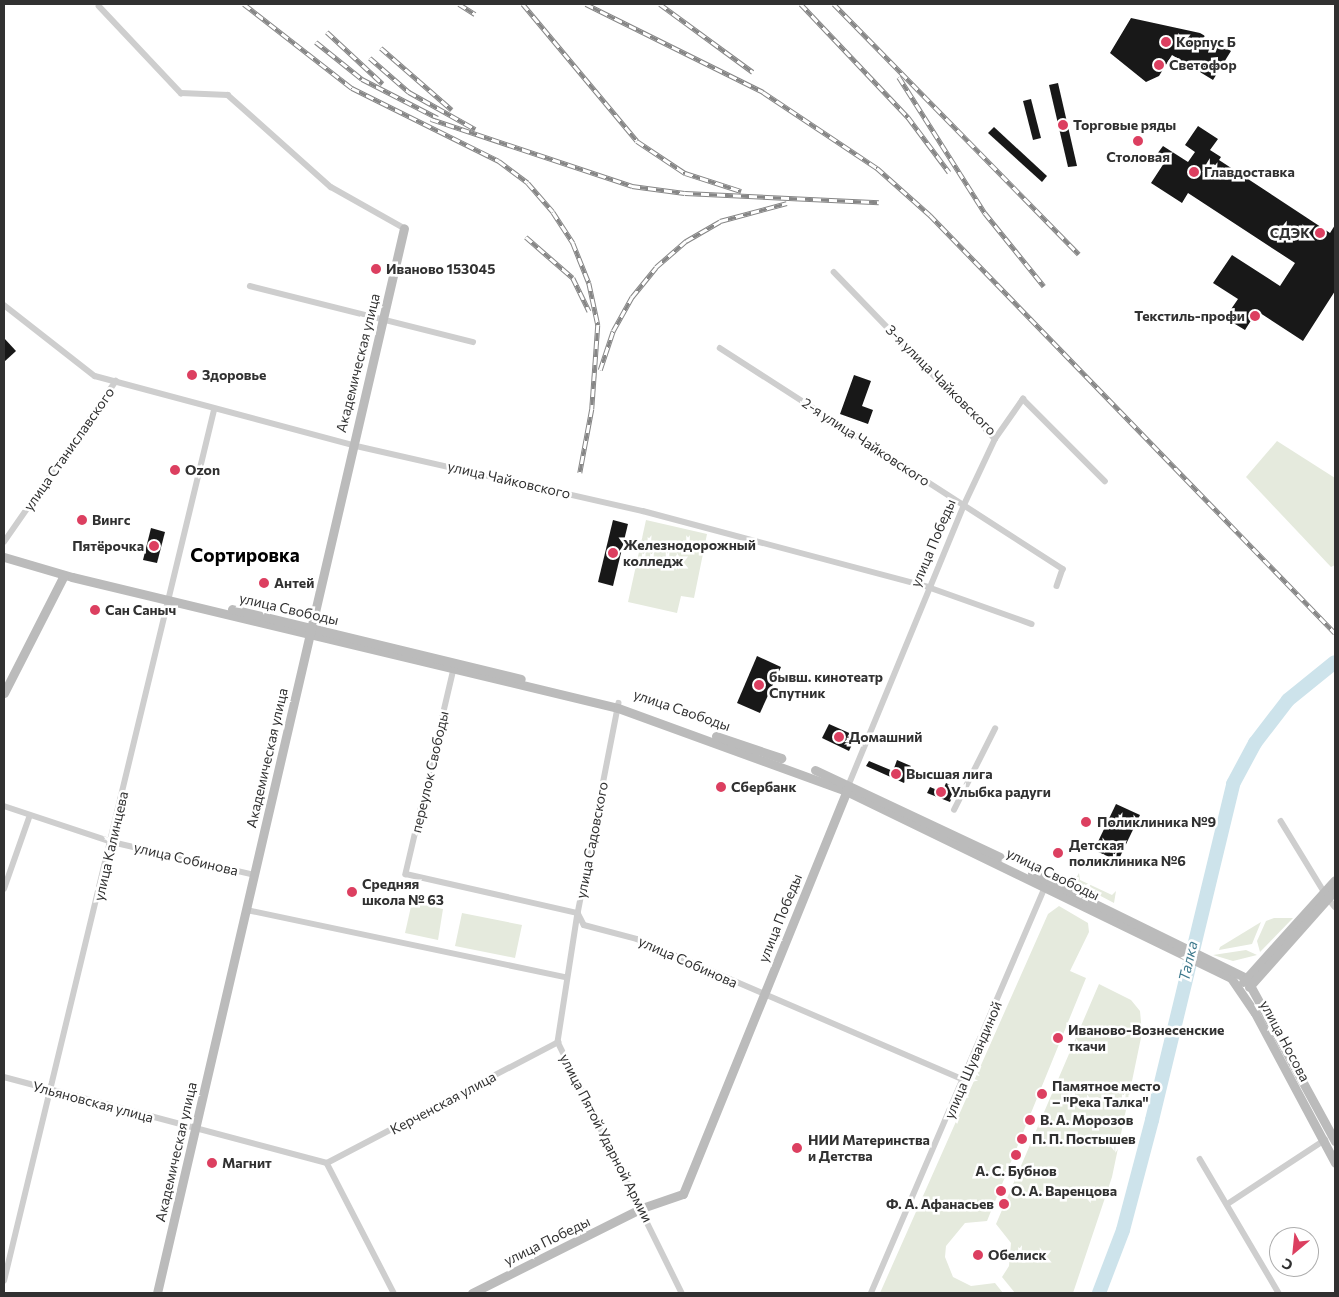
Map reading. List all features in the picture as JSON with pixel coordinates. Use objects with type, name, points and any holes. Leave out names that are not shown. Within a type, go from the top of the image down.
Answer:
[{"type":"main road","name":"Академическая улица","points":[[157,1293],[247,910],[352,445],[404,228]]},
{"type":"main road","name":"улица Свободы","points":[[4,557],[64,575],[169,597],[618,706],[848,787],[1179,945],[1249,981]]},
{"type":"main road","points":[[4,693],[64,575]]},
{"type":"main road","name":"улица Свободы","points":[[309,631],[454,669],[618,706]]},
{"type":"main road","name":"улица Победы","points":[[472,1293],[642,1208],[683,1194],[848,787]]},
{"type":"main road","points":[[1249,981],[1326,896],[1335,880]]},
{"type":"main road","points":[[1326,896],[1335,890]]},
{"type":"main road","name":"улица Свободы","points":[[1205,958],[1241,990]]},
{"type":"main road","name":"улица Носова","points":[[1334,1136],[1249,981],[1241,990],[1335,1163]]},
{"type":"street","points":[[99,6],[181,93],[228,95],[331,187],[404,228]]},
{"type":"street","name":"3-я улица Чайковского","points":[[834,272],[995,440],[1023,399],[1105,481]]},
{"type":"street","points":[[250,286],[473,342]]},
{"type":"street","name":"улица Чайковского","points":[[4,305],[82,369],[116,381],[214,410],[352,445],[643,510],[928,587],[1032,624]]},
{"type":"street","name":"2-я улица Чайковского","points":[[720,348],[1063,569],[1057,586]]},
{"type":"street","name":"улица Станиславского","points":[[4,542],[116,381]]},
{"type":"street","name":"улица Калинцева","points":[[4,1281],[112,842],[214,410]]},
{"type":"street","name":"улица Победы","points":[[848,787],[893,686],[928,587],[963,506],[995,440]]},
{"type":"street","name":"переулок Свободы","points":[[406,874],[454,669]]},
{"type":"street","name":"улица Садовского","points":[[566,977],[618,706]]},
{"type":"street","points":[[954,810],[995,729]]},
{"type":"street","name":"улица Собинова","points":[[4,806],[29,818],[112,842],[255,874]]},
{"type":"street","points":[[4,889],[29,818]]},
{"type":"street","points":[[1281,821],[1326,896],[1335,906]]},
{"type":"street","name":"улица Собинова","points":[[406,874],[578,913],[584,925],[637,939],[764,996],[964,1080]]},
{"type":"street","name":"улица Шувандиной","points":[[871,1293],[1047,883]]},
{"type":"street","points":[[247,910],[566,977]]},
{"type":"street","name":"улица Пятой Ударной Армии","points":[[566,977],[558,1042],[642,1208],[682,1293]]},
{"type":"street","name":"Керченская улица","points":[[327,1163],[558,1042]]},
{"type":"street","name":"Ульяновская улица","points":[[4,1077],[51,1092],[327,1163]]},
{"type":"street","points":[[1228,1203],[1323,1141],[1334,1136]]},
{"type":"street","points":[[1200,1159],[1228,1203],[1279,1293]]},
{"type":"street","points":[[327,1163],[394,1293]]},
{"type":"shaded area","points":[[1277,441],[1335,478],[1335,565],[1331,567],[1246,477]]},
{"type":"shaded area","points":[[646,520],[707,534],[694,598],[681,596],[677,613],[628,602]]},
{"type":"shaded area","points":[[1079,873],[1080,880],[1112,895],[1116,891],[1114,903],[1074,882]]},
{"type":"shaded area","points":[[412,902],[443,909],[438,940],[405,933]]},
{"type":"shaded area","points":[[1059,906],[1088,923],[1089,932],[1070,971],[1086,978],[987,1221],[965,1223],[946,1246],[945,1257],[953,1277],[971,1286],[995,1283],[1003,1293],[880,1293],[1048,914]]},
{"type":"shaded area","points":[[462,913],[522,925],[515,958],[455,946]]},
{"type":"shaded area","points":[[1274,918],[1293,918],[1260,952],[1257,941],[1266,921]]},
{"type":"shaded area","points":[[1261,922],[1252,944],[1219,950],[1220,947]]},
{"type":"shaded area","points":[[1246,950],[1257,955],[1233,961],[1213,955]]},
{"type":"shaded area","points":[[1099,984],[1131,1000],[1140,1011],[1142,1033],[1112,1177],[1073,1293],[1015,1293],[1002,1277],[1009,1266],[1011,1243],[996,1224]]},
{"type":"building","name":"Корпус Б","points":[[1131,18],[1200,33],[1231,51],[1213,80],[1172,55],[1159,76],[1146,82],[1110,53]]},
{"type":"building","name":"Торговые ряды","points":[[1058,83],[1077,166],[1068,167],[1049,85]]},
{"type":"building","name":"Торговые ряды","points":[[1031,99],[1041,138],[1033,140],[1023,101]]},
{"type":"building","points":[[1198,126],[1218,139],[1210,150],[1221,157],[1219,160],[1330,233],[1335,225],[1335,291],[1303,341],[1257,311],[1245,330],[1225,318],[1238,299],[1213,283],[1232,255],[1280,286],[1295,263],[1188,193],[1182,203],[1151,183],[1166,160],[1157,154],[1163,146],[1188,162],[1195,152],[1185,145]]},
{"type":"building","points":[[994,127],[1047,176],[1042,182],[988,133]]},
{"type":"building","points":[[4,338],[16,351],[4,362]]},
{"type":"building","points":[[854,375],[871,381],[862,406],[873,410],[868,424],[840,414]]},
{"type":"building","name":"Железнодорожный колледж","points":[[613,520],[628,524],[613,586],[598,582]]},
{"type":"building","name":"Пятёрочка","points":[[151,528],[165,532],[157,563],[143,560]]},
{"type":"building","name":"бывш. кинотеатр Спутник","points":[[757,656],[781,667],[760,713],[737,703]]},
{"type":"building","name":"Домашний","points":[[829,724],[856,736],[849,751],[822,738]]},
{"type":"building","name":"Высшая лига","points":[[897,760],[911,766],[904,783],[866,766],[869,761],[893,771]]},
{"type":"building","name":"Улыбка радуги","points":[[946,783],[956,788],[950,802],[927,793],[930,787],[942,792]]},
{"type":"building","points":[[1116,804],[1140,815],[1118,861],[1094,850]]},
{"type":"waterway","name":"Талка","points":[[1099,1293],[1123,1230],[1152,1120],[1233,784],[1255,743],[1288,700],[1335,662]]},
{"type":"railway","points":[[244,4],[352,88],[499,161],[528,183],[553,212],[573,243],[589,283],[598,325],[592,409],[580,473]]},
{"type":"railway","points":[[459,4],[475,14]]},
{"type":"railway","points":[[523,4],[637,141],[685,173],[741,191]]},
{"type":"railway","points":[[586,4],[763,92],[877,168],[930,215],[1335,633]]},
{"type":"railway","points":[[660,4],[753,72]]},
{"type":"railway","points":[[801,4],[908,117],[949,172]]},
{"type":"railway","points":[[834,4],[1079,254]]},
{"type":"railway","points":[[327,32],[383,84]]},
{"type":"railway","points":[[316,42],[362,79],[438,118]]},
{"type":"railway","points":[[381,48],[452,110]]},
{"type":"railway","points":[[370,58],[409,92],[475,129]]},
{"type":"railway","points":[[899,77],[985,213],[1044,286]]},
{"type":"railway","points":[[431,119],[632,186],[685,193],[879,202]]},
{"type":"railway","points":[[600,370],[613,331],[632,297],[656,267],[686,241],[720,221],[787,203]]},
{"type":"railway","points":[[526,237],[573,278],[589,311]]},
{"type":"place","name":"Корпус Б","points":[[1166,42]]},
{"type":"place","name":"Светофор","points":[[1159,65]]},
{"type":"place","name":"Торговые ряды","points":[[1063,125]]},
{"type":"place","name":"Столовая","points":[[1138,141]]},
{"type":"place","name":"Главдоставка","points":[[1194,172]]},
{"type":"place","name":"СДЭК","points":[[1320,233]]},
{"type":"place","name":"Иваново 153045","points":[[376,269]]},
{"type":"place","name":"Текстиль-профи","points":[[1255,316]]},
{"type":"place","name":"Здоровье","points":[[192,375]]},
{"type":"place","name":"Ozon","points":[[175,470]]},
{"type":"place","name":"Вингс","points":[[82,520]]},
{"type":"place","name":"Пятёрочка","points":[[154,546]]},
{"type":"place","name":"Железнодорожный колледж","points":[[613,553]]},
{"type":"place","name":"Антей","points":[[264,583]]},
{"type":"place","name":"Сан Саныч","points":[[95,610]]},
{"type":"place","name":"бывш. кинотеатр Спутник","points":[[759,685]]},
{"type":"place","name":"Домашний","points":[[839,737]]},
{"type":"place","name":"Высшая лига","points":[[896,774]]},
{"type":"place","name":"Сбербанк","points":[[721,787]]},
{"type":"place","name":"Улыбка радуги","points":[[941,792]]},
{"type":"place","name":"Поликлиника №9","points":[[1086,822]]},
{"type":"place","name":"Детская поликлиника №6","points":[[1058,853]]},
{"type":"place","name":"Средняя школа № 63","points":[[352,892]]},
{"type":"place","name":"Иваново-Вознесенские ткачи","points":[[1058,1038]]},
{"type":"place","name":"Памятное место – \"Река Талка\"","points":[[1042,1094]]},
{"type":"place","name":"В. А. Морозов","points":[[1030,1120]]},
{"type":"place","name":"П. П. Постышев","points":[[1022,1139]]},
{"type":"place","name":"НИИ Материнства и Детства","points":[[797,1148]]},
{"type":"place","name":"А. С. Бубнов","points":[[1016,1155]]},
{"type":"place","name":"Магнит","points":[[212,1163]]},
{"type":"place","name":"О. А. Варенцова","points":[[1001,1191]]},
{"type":"place","name":"Ф. А. Афанасьев","points":[[1004,1204]]},
{"type":"place","name":"Обелиск","points":[[978,1255]]},
{"type":"district","name":"Сортировка","points":[[245,555]]}]
